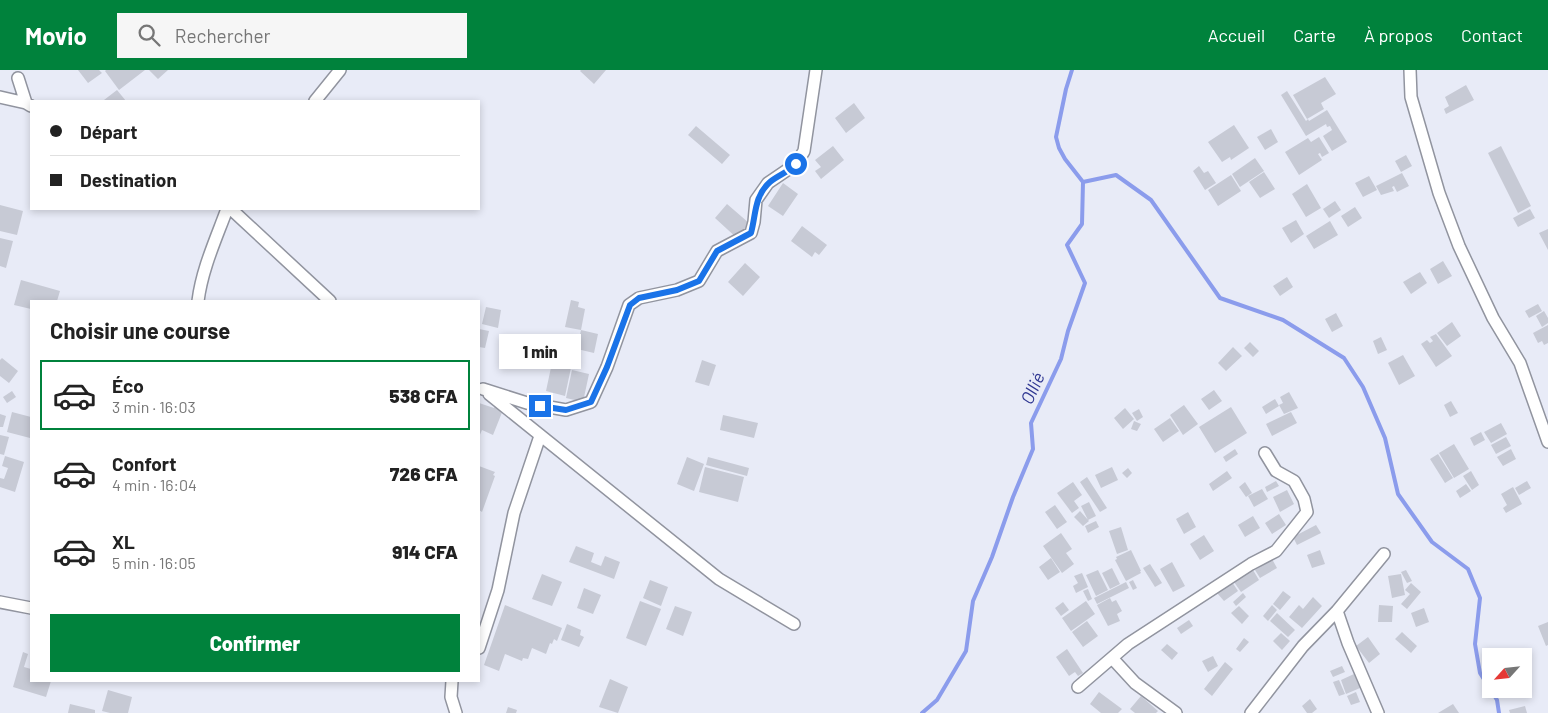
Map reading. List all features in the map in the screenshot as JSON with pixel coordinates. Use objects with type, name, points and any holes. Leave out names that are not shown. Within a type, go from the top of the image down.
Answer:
[{"type":"street","points":[[316,100],[340,70]]},
{"type":"street","points":[[481,388],[527,403],[566,410],[591,402],[607,367],[630,305],[639,298],[677,290],[699,281],[717,251],[751,233],[756,200],[768,183],[796,164],[804,151],[816,70]]},
{"type":"street","points":[[1410,70],[1411,97],[1440,192],[1459,246],[1493,318],[1520,363],[1548,442]]},
{"type":"street","points":[[18,78],[29,104]]},
{"type":"street","points":[[0,98],[29,104]]},
{"type":"street","points":[[198,300],[205,270],[229,210]]},
{"type":"street","points":[[230,210],[329,300]]},
{"type":"street","points":[[481,388],[719,579],[794,624]]},
{"type":"street","points":[[480,645],[498,590],[514,513],[540,436]]},
{"type":"street","points":[[1078,688],[1128,644],[1251,564],[1276,551],[1307,512],[1304,499],[1294,481],[1276,471],[1265,453]]},
{"type":"street","points":[[1251,713],[1303,646],[1337,611],[1384,554]]},
{"type":"street","points":[[0,602],[30,608]]},
{"type":"street","points":[[1337,611],[1348,643],[1378,713]]},
{"type":"street","points":[[1112,658],[1135,683],[1176,713]]},
{"type":"street","points":[[452,682],[451,697],[456,713]]},
{"type":"building","points":[[78,70],[99,70],[102,73],[88,83]]},
{"type":"building","points":[[106,70],[145,70],[119,90]]},
{"type":"building","points":[[149,70],[168,70],[158,79]]},
{"type":"building","points":[[581,70],[606,70],[594,84]]},
{"type":"building","points":[[1325,77],[1336,94],[1321,103],[1324,109],[1307,119],[1293,95]]},
{"type":"building","points":[[1466,85],[1474,100],[1446,114],[1444,109],[1449,106],[1445,97]]},
{"type":"building","points":[[117,90],[125,100],[104,100]]},
{"type":"building","points":[[1287,91],[1306,121],[1327,110],[1347,142],[1332,151],[1323,136],[1332,130],[1326,124],[1306,136],[1281,95]]},
{"type":"building","points":[[854,103],[865,118],[846,133],[835,118]]},
{"type":"building","points":[[1234,125],[1249,148],[1231,160],[1230,157],[1222,162],[1208,142]]},
{"type":"building","points":[[696,126],[730,155],[722,164],[688,135]]},
{"type":"building","points":[[1271,129],[1278,142],[1265,150],[1257,137]]},
{"type":"building","points":[[1319,137],[1329,153],[1322,157],[1320,153],[1318,154],[1322,160],[1299,175],[1285,152],[1308,138],[1311,142]]},
{"type":"building","points":[[833,146],[844,160],[821,179],[815,171],[821,167],[815,160]]},
{"type":"building","points":[[1501,146],[1531,206],[1518,213],[1488,153]]},
{"type":"building","points":[[1406,155],[1412,166],[1401,172],[1395,161]]},
{"type":"building","points":[[1255,158],[1264,171],[1240,187],[1232,174]]},
{"type":"building","points":[[1199,166],[1204,173],[1208,171],[1216,183],[1205,190],[1193,171]]},
{"type":"building","points":[[1264,172],[1275,189],[1260,198],[1249,182]]},
{"type":"building","points":[[1402,173],[1409,186],[1397,192],[1394,186],[1392,187],[1394,191],[1381,195],[1376,186]]},
{"type":"building","points":[[1231,175],[1241,191],[1218,206],[1208,190]]},
{"type":"building","points":[[1369,176],[1377,190],[1363,197],[1355,183]]},
{"type":"building","points":[[783,183],[798,194],[783,216],[768,206]]},
{"type":"building","points":[[1307,184],[1321,208],[1306,217],[1292,194]]},
{"type":"building","points":[[1335,201],[1341,210],[1329,218],[1323,209]]},
{"type":"building","points":[[727,204],[752,227],[739,240],[715,218]]},
{"type":"building","points":[[0,205],[23,211],[17,235],[0,231]]},
{"type":"building","points":[[1355,207],[1362,218],[1348,227],[1341,216]]},
{"type":"building","points":[[1530,209],[1535,218],[1518,227],[1513,218]]},
{"type":"building","points":[[1296,220],[1304,234],[1291,243],[1282,228]]},
{"type":"building","points":[[1330,221],[1338,235],[1314,249],[1306,236]]},
{"type":"building","points":[[802,226],[827,245],[819,255],[815,252],[812,257],[791,241]]},
{"type":"building","points":[[1548,229],[1548,250],[1539,233]]},
{"type":"building","points":[[0,238],[13,241],[6,268],[0,266]]},
{"type":"building","points":[[1443,261],[1452,276],[1438,284],[1430,269]]},
{"type":"building","points":[[745,263],[760,277],[743,296],[728,282]]},
{"type":"building","points":[[1420,272],[1427,283],[1411,294],[1403,282]]},
{"type":"building","points":[[1287,277],[1293,287],[1280,296],[1273,286]]},
{"type":"building","points":[[21,280],[60,291],[57,300],[30,300],[30,309],[14,305]]},
{"type":"building","points":[[571,300],[579,302],[578,307],[585,309],[581,330],[565,327]]},
{"type":"building","points":[[1538,304],[1542,311],[1529,318],[1525,311]]},
{"type":"building","points":[[486,307],[501,310],[498,328],[482,324]]},
{"type":"building","points":[[1544,311],[1548,318],[1548,323],[1542,327],[1536,316]]},
{"type":"building","points":[[1336,313],[1343,326],[1332,332],[1325,319]]},
{"type":"building","points":[[1452,322],[1461,336],[1447,346],[1437,333]]},
{"type":"building","points":[[1548,325],[1548,343],[1544,345],[1542,341],[1538,343],[1533,333]]},
{"type":"building","points":[[480,329],[489,331],[485,348],[480,347]]},
{"type":"building","points":[[581,330],[598,334],[594,353],[577,349]]},
{"type":"building","points":[[1436,334],[1452,356],[1436,367],[1421,344],[1427,340],[1430,343],[1433,341],[1430,337]]},
{"type":"building","points":[[1381,337],[1387,350],[1378,354],[1373,341]]},
{"type":"building","points":[[1250,342],[1259,351],[1253,357],[1244,348]]},
{"type":"building","points":[[1233,347],[1242,356],[1226,371],[1218,363]]},
{"type":"building","points":[[1403,355],[1415,376],[1399,385],[1388,363]]},
{"type":"building","points":[[2,358],[18,371],[9,383],[0,376],[0,360]]},
{"type":"building","points":[[553,358],[572,363],[565,396],[546,391]]},
{"type":"building","points":[[702,360],[716,365],[709,386],[695,382]]},
{"type":"building","points":[[572,370],[589,374],[583,402],[566,398]]},
{"type":"building","points":[[1214,390],[1222,401],[1209,410],[1201,399]]},
{"type":"building","points":[[12,391],[16,397],[7,403],[3,397]]},
{"type":"building","points":[[1289,392],[1298,408],[1284,414],[1279,405],[1283,403],[1280,397]]},
{"type":"building","points":[[1275,399],[1279,406],[1266,414],[1262,407]]},
{"type":"building","points":[[496,401],[505,405],[493,435],[482,430],[480,435],[480,403],[494,408]]},
{"type":"building","points":[[1451,401],[1458,413],[1450,417],[1444,405]]},
{"type":"building","points":[[1184,405],[1198,424],[1183,435],[1170,415]]},
{"type":"building","points":[[1231,407],[1247,433],[1215,453],[1199,427]]},
{"type":"building","points":[[1125,408],[1134,419],[1123,429],[1114,418]]},
{"type":"building","points":[[1139,409],[1143,417],[1137,421],[1132,413]]},
{"type":"building","points":[[12,412],[30,417],[30,438],[7,432]]},
{"type":"building","points":[[1291,412],[1297,423],[1272,436],[1266,424]]},
{"type":"building","points":[[0,414],[6,416],[3,427],[0,427]]},
{"type":"building","points":[[723,415],[758,423],[754,438],[720,430]]},
{"type":"building","points":[[1170,418],[1179,431],[1163,442],[1154,429]]},
{"type":"building","points":[[1134,421],[1141,424],[1137,431],[1131,429]]},
{"type":"building","points":[[1501,423],[1507,434],[1491,443],[1484,432]]},
{"type":"building","points":[[1481,432],[1485,440],[1474,446],[1470,438]]},
{"type":"building","points":[[0,435],[9,437],[4,455],[0,454]]},
{"type":"building","points":[[1506,437],[1511,446],[1496,454],[1491,445]]},
{"type":"building","points":[[1454,444],[1469,469],[1454,478],[1439,453]]},
{"type":"building","points":[[1235,449],[1238,454],[1226,462],[1223,457]]},
{"type":"building","points":[[1511,449],[1516,459],[1503,466],[1497,457]]},
{"type":"building","points":[[1438,454],[1453,478],[1445,483],[1430,459]]},
{"type":"building","points":[[5,456],[24,462],[15,492],[0,487],[0,478],[4,479],[8,468],[2,466]]},
{"type":"building","points":[[687,457],[704,464],[694,491],[677,484]]},
{"type":"building","points":[[708,457],[749,468],[747,476],[706,465]]},
{"type":"building","points":[[480,466],[495,472],[482,512],[480,511]]},
{"type":"building","points":[[705,467],[744,477],[738,502],[699,492]]},
{"type":"building","points":[[1112,467],[1118,480],[1101,488],[1095,475]]},
{"type":"building","points":[[1128,468],[1132,473],[1127,478],[1122,473]]},
{"type":"building","points":[[1227,471],[1232,478],[1213,491],[1209,484]]},
{"type":"building","points":[[1471,471],[1479,485],[1472,490],[1463,476]]},
{"type":"building","points":[[1087,477],[1107,508],[1100,512],[1080,482]]},
{"type":"building","points":[[1276,481],[1279,486],[1267,492],[1265,487]]},
{"type":"building","points":[[1527,481],[1531,488],[1519,495],[1515,488]]},
{"type":"building","points":[[1073,482],[1082,495],[1074,501],[1079,508],[1072,513],[1057,493]]},
{"type":"building","points":[[1245,482],[1252,493],[1246,497],[1239,487]]},
{"type":"building","points":[[1466,484],[1471,491],[1460,498],[1456,491]]},
{"type":"building","points":[[1513,487],[1522,504],[1506,513],[1503,508],[1507,505],[1501,494]]},
{"type":"building","points":[[1262,489],[1268,499],[1254,507],[1248,496]]},
{"type":"building","points":[[1287,490],[1294,504],[1280,512],[1273,497]]},
{"type":"building","points":[[1089,502],[1096,516],[1088,520],[1081,506]]},
{"type":"building","points":[[1055,505],[1067,522],[1057,529],[1045,512]]},
{"type":"building","points":[[1080,511],[1089,521],[1083,526],[1074,517]]},
{"type":"building","points":[[1188,512],[1196,527],[1184,534],[1176,519]]},
{"type":"building","points":[[1279,514],[1286,525],[1272,534],[1265,523]]},
{"type":"building","points":[[1253,516],[1260,528],[1245,537],[1238,525]]},
{"type":"building","points":[[1096,521],[1099,527],[1088,533],[1085,526]]},
{"type":"building","points":[[1316,525],[1321,533],[1297,545],[1293,537]]},
{"type":"building","points":[[1121,527],[1128,550],[1117,554],[1109,531]]},
{"type":"building","points":[[1061,533],[1072,549],[1066,553],[1074,564],[1062,573],[1043,546]]},
{"type":"building","points":[[1204,535],[1214,551],[1200,560],[1190,544]]},
{"type":"building","points":[[576,546],[594,553],[591,562],[601,566],[605,556],[620,562],[614,579],[569,562]]},
{"type":"building","points":[[1131,550],[1141,573],[1126,581],[1115,560],[1117,559],[1116,557]]},
{"type":"building","points":[[1320,550],[1325,564],[1312,568],[1307,555]]},
{"type":"building","points":[[1051,558],[1060,572],[1048,580],[1039,567]]},
{"type":"building","points":[[1272,559],[1277,568],[1260,578],[1255,570]]},
{"type":"building","points":[[1172,562],[1185,586],[1173,592],[1160,569]]},
{"type":"building","points":[[1150,564],[1162,583],[1155,587],[1143,568]]},
{"type":"building","points":[[1112,568],[1120,584],[1110,589],[1102,573]]},
{"type":"building","points":[[1098,570],[1108,590],[1096,596],[1086,575]]},
{"type":"building","points":[[1253,570],[1259,580],[1241,592],[1234,582]]},
{"type":"building","points":[[1406,570],[1412,581],[1407,583],[1401,572]]},
{"type":"building","points":[[1082,573],[1088,587],[1076,593],[1073,586],[1078,583],[1074,576]]},
{"type":"building","points":[[542,574],[562,582],[552,606],[532,599]]},
{"type":"building","points":[[1401,574],[1405,595],[1392,598],[1388,576]]},
{"type":"building","points":[[650,580],[668,587],[661,606],[643,598]]},
{"type":"building","points":[[1133,580],[1137,588],[1133,590],[1129,582]]},
{"type":"building","points":[[1126,582],[1129,588],[1097,604],[1094,598]]},
{"type":"building","points":[[1232,582],[1238,591],[1224,601],[1217,593]]},
{"type":"building","points":[[1411,583],[1421,592],[1407,609],[1401,604],[1410,594],[1405,590]]},
{"type":"building","points":[[584,588],[601,595],[593,614],[577,608]]},
{"type":"building","points":[[1088,589],[1092,599],[1088,601],[1083,591]]},
{"type":"building","points":[[1283,591],[1291,597],[1280,610],[1273,604]]},
{"type":"building","points":[[1243,593],[1246,597],[1236,606],[1233,602]]},
{"type":"building","points":[[1313,597],[1322,606],[1302,628],[1289,617],[1299,605],[1303,609]]},
{"type":"building","points":[[1110,598],[1112,602],[1116,600],[1122,611],[1117,614],[1120,621],[1108,626],[1097,605]]},
{"type":"building","points":[[640,601],[661,609],[646,646],[626,638]]},
{"type":"building","points":[[1086,601],[1095,614],[1071,631],[1062,618]]},
{"type":"building","points":[[1063,602],[1069,610],[1061,616],[1055,608]]},
{"type":"building","points":[[505,605],[562,628],[557,641],[554,639],[552,644],[550,643],[546,654],[532,648],[528,659],[523,658],[522,661],[505,654],[499,671],[484,665]]},
{"type":"building","points":[[1272,605],[1277,610],[1268,621],[1263,616]]},
{"type":"building","points":[[1379,605],[1393,606],[1392,622],[1378,622]]},
{"type":"building","points":[[675,606],[692,612],[683,636],[666,629]]},
{"type":"building","points":[[1239,606],[1249,616],[1242,624],[1231,613]]},
{"type":"building","points":[[1424,608],[1429,622],[1416,627],[1411,613]]},
{"type":"building","points":[[1277,613],[1295,630],[1288,637],[1270,621]]},
{"type":"building","points":[[1189,620],[1193,626],[1181,634],[1177,628]]},
{"type":"building","points":[[1087,621],[1098,636],[1083,647],[1072,632]]},
{"type":"building","points":[[1548,622],[1548,645],[1546,646],[1538,626]]},
{"type":"building","points":[[567,624],[581,630],[580,635],[584,637],[579,647],[561,640]]},
{"type":"building","points":[[1402,632],[1417,646],[1411,653],[1395,639]]},
{"type":"building","points":[[1281,633],[1290,641],[1282,650],[1273,641]]},
{"type":"building","points":[[1368,637],[1380,654],[1369,663],[1356,646]]},
{"type":"building","points":[[1244,638],[1249,642],[1240,652],[1236,649]]},
{"type":"building","points":[[1167,644],[1178,653],[1172,660],[1161,650]]},
{"type":"building","points":[[1067,649],[1083,673],[1078,676],[1075,672],[1069,676],[1056,657]]},
{"type":"building","points":[[23,652],[28,654],[24,667],[30,669],[30,682],[51,682],[46,697],[13,687]]},
{"type":"building","points":[[1213,656],[1218,666],[1208,672],[1202,661]]},
{"type":"building","points":[[1225,662],[1233,669],[1212,696],[1204,689]]},
{"type":"building","points":[[1342,666],[1345,672],[1333,677],[1330,671]]},
{"type":"building","points":[[1354,674],[1360,688],[1346,694],[1341,680]]},
{"type":"building","points":[[610,679],[628,687],[618,713],[599,707]]},
{"type":"building","points":[[1339,680],[1345,694],[1339,696],[1333,682]]},
{"type":"building","points":[[108,690],[132,697],[128,713],[102,711]]},
{"type":"building","points":[[1099,692],[1122,709],[1118,713],[1101,713],[1090,704]]},
{"type":"building","points":[[1356,692],[1360,702],[1351,705],[1347,696]]},
{"type":"building","points":[[1141,696],[1158,711],[1156,713],[1135,713],[1130,709]]},
{"type":"building","points":[[1310,699],[1317,709],[1312,713],[1307,713],[1302,706]]},
{"type":"building","points":[[70,704],[95,710],[95,713],[68,713]]},
{"type":"building","points":[[1453,704],[1459,713],[1438,713]]},
{"type":"building","points":[[1525,706],[1527,713],[1510,713],[1509,710]]},
{"type":"building","points":[[508,707],[517,710],[516,713],[506,713]]},
{"type":"waterway","name":"Ollié","points":[[922,713],[937,700],[966,651],[973,601],[992,557],[1013,497],[1033,449],[1031,423],[1061,359],[1068,331],[1085,283],[1067,245],[1082,224],[1083,182],[1065,159],[1056,137],[1072,70]]},
{"type":"waterway","points":[[1083,182],[1116,175],[1151,200],[1220,298],[1283,320],[1344,358],[1363,387],[1385,438],[1398,494],[1432,542],[1468,569],[1480,598],[1475,644],[1480,673],[1497,700],[1499,713]]},
{"type":"route","points":[[540,406],[566,410],[591,402],[607,367],[630,305],[639,298],[677,290],[699,281],[717,251],[751,233],[756,200],[768,183],[796,164]]}]
